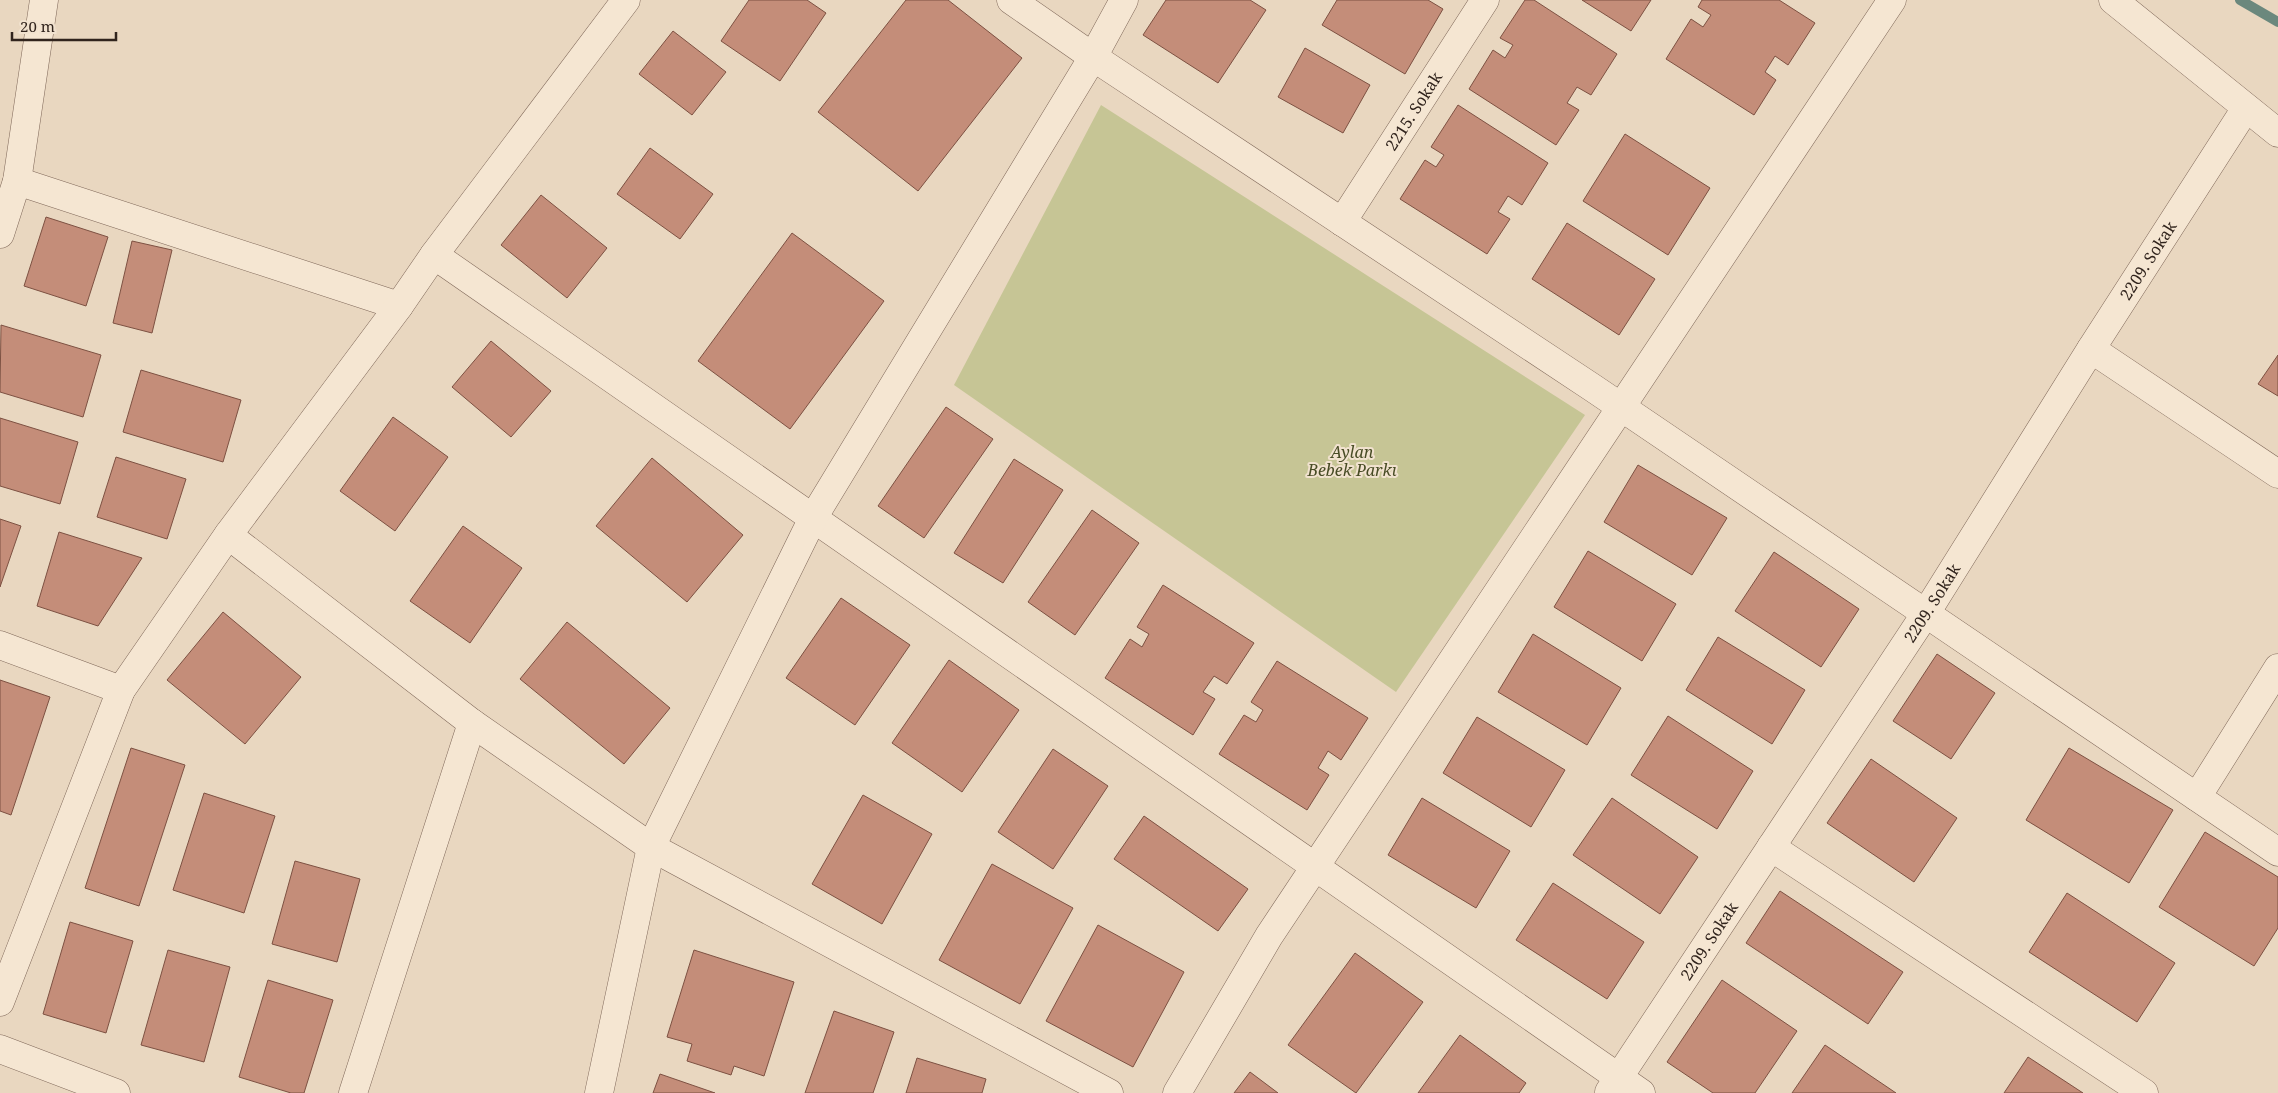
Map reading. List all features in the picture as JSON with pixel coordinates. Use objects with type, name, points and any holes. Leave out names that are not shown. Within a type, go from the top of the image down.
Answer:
[{"type":"street","points":[[0,234],[17,181],[44,0]]},
{"type":"street","points":[[0,1002],[121,690],[228,535],[399,306],[434,255],[626,0]]},
{"type":"street","points":[[1011,0],[1092,57],[1621,407],[2278,852]]},
{"type":"street","points":[[599,1093],[651,847],[813,518],[1092,57],[1124,0]]},
{"type":"street","name":"2215. Sokak","points":[[1342,222],[1485,0]]},
{"type":"street","points":[[1177,1093],[1269,936],[1892,0]]},
{"type":"street","points":[[2113,0],[2278,133]]},
{"type":"street","name":"2209. Sokak","points":[[1614,1085],[1926,613],[2091,349],[2246,108]]},
{"type":"street","points":[[17,181],[399,306]]},
{"type":"street","points":[[434,255],[1315,866],[1614,1085],[1641,1093]]},
{"type":"street","points":[[2091,349],[2278,474]]},
{"type":"street","points":[[228,535],[472,723],[651,847],[1109,1093]]},
{"type":"street","points":[[0,645],[121,690]]},
{"type":"street","points":[[2197,797],[2278,668]]},
{"type":"street","points":[[353,1093],[472,723]]},
{"type":"street","points":[[1771,847],[2144,1093]]},
{"type":"street","points":[[0,1049],[116,1093]]},
{"type":"green space","name":"Aylan Bebek Parkı","points":[[1101,105],[1585,415],[1396,692],[954,385]]},
{"type":"building","points":[[749,0],[807,0],[826,13],[780,81],[721,41]]},
{"type":"building","points":[[906,0],[948,0],[1022,58],[918,191],[818,112]]},
{"type":"building","points":[[1166,0],[1250,0],[1266,10],[1218,83],[1143,35]]},
{"type":"building","points":[[1337,0],[1428,0],[1443,9],[1405,74],[1322,25]]},
{"type":"building","points":[[1525,0],[1534,0],[1617,54],[1591,95],[1577,87],[1567,103],[1579,110],[1556,145],[1469,89],[1493,50],[1505,58],[1513,45],[1500,38]]},
{"type":"building","points":[[1582,0],[1651,0],[1631,31]]},
{"type":"building","points":[[1702,0],[1779,0],[1815,23],[1788,65],[1775,56],[1765,72],[1776,80],[1754,115],[1666,59],[1691,19],[1703,27],[1711,15],[1698,7]]},
{"type":"building","points":[[673,31],[726,72],[692,115],[639,74]]},
{"type":"building","points":[[1305,48],[1370,85],[1343,133],[1278,97]]},
{"type":"building","points":[[1458,105],[1548,163],[1522,205],[1508,196],[1498,212],[1510,219],[1487,254],[1400,199],[1425,160],[1436,167],[1444,155],[1431,147]]},
{"type":"building","points":[[1625,134],[1710,188],[1668,255],[1583,201]]},
{"type":"building","points":[[650,148],[713,194],[680,239],[617,194]]},
{"type":"building","points":[[541,195],[607,248],[567,298],[501,245]]},
{"type":"building","points":[[46,217],[108,237],[86,306],[24,286]]},
{"type":"building","points":[[1567,223],[1655,279],[1619,335],[1532,279]]},
{"type":"building","points":[[792,233],[884,301],[790,429],[698,361]]},
{"type":"building","points":[[132,241],[172,250],[152,333],[113,323]]},
{"type":"building","points":[[1,325],[101,355],[83,417],[0,392]]},
{"type":"building","points":[[491,341],[551,391],[511,437],[452,387]]},
{"type":"building","points":[[2278,355],[2278,396],[2258,384]]},
{"type":"building","points":[[141,370],[241,400],[223,462],[123,432]]},
{"type":"building","points":[[946,407],[993,439],[924,538],[878,506]]},
{"type":"building","points":[[393,417],[448,457],[395,531],[340,491]]},
{"type":"building","points":[[0,418],[78,442],[60,504],[0,486]]},
{"type":"building","points":[[116,457],[186,479],[167,539],[97,517]]},
{"type":"building","points":[[652,458],[743,535],[687,602],[596,526]]},
{"type":"building","points":[[1014,459],[1063,490],[1003,583],[954,553]]},
{"type":"building","points":[[1638,465],[1727,518],[1692,575],[1604,522]]},
{"type":"building","points":[[1092,510],[1139,543],[1075,635],[1028,602]]},
{"type":"building","points":[[0,519],[21,526],[0,587]]},
{"type":"building","points":[[463,526],[522,568],[470,643],[410,601]]},
{"type":"building","points":[[59,532],[142,558],[98,626],[37,606]]},
{"type":"building","points":[[1588,551],[1676,604],[1642,661],[1554,607]]},
{"type":"building","points":[[1774,552],[1859,609],[1821,667],[1735,611]]},
{"type":"building","points":[[1163,585],[1254,643],[1227,684],[1214,676],[1203,692],[1215,699],[1193,735],[1105,678],[1130,639],[1142,647],[1149,634],[1137,627]]},
{"type":"building","points":[[841,598],[910,645],[855,725],[786,678]]},
{"type":"building","points":[[223,612],[301,677],[245,744],[167,680]]},
{"type":"building","points":[[567,622],[670,708],[624,764],[520,679]]},
{"type":"building","points":[[1533,634],[1621,688],[1587,745],[1498,692]]},
{"type":"building","points":[[1718,637],[1805,690],[1772,744],[1686,690]]},
{"type":"building","points":[[1937,654],[1995,693],[1951,759],[1893,721]]},
{"type":"building","points":[[949,660],[1019,710],[962,792],[892,743]]},
{"type":"building","points":[[1277,661],[1368,718],[1341,760],[1328,751],[1318,768],[1329,775],[1307,810],[1219,754],[1244,715],[1256,722],[1263,710],[1251,702]]},
{"type":"building","points":[[0,680],[50,697],[11,815],[0,811]]},
{"type":"building","points":[[1668,716],[1753,771],[1717,829],[1631,775]]},
{"type":"building","points":[[1477,717],[1565,770],[1531,827],[1443,773]]},
{"type":"building","points":[[131,748],[185,765],[139,906],[85,888]]},
{"type":"building","points":[[2069,748],[2173,810],[2129,883],[2026,820]]},
{"type":"building","points":[[1053,749],[1108,786],[1053,869],[998,832]]},
{"type":"building","points":[[1871,759],[1957,818],[1914,882],[1827,823]]},
{"type":"building","points":[[204,793],[275,816],[244,913],[173,890]]},
{"type":"building","points":[[863,795],[932,834],[882,924],[812,884]]},
{"type":"building","points":[[1422,798],[1510,851],[1476,908],[1388,855]]},
{"type":"building","points":[[1612,798],[1698,857],[1660,914],[1573,855]]},
{"type":"building","points":[[1144,816],[1248,889],[1218,931],[1114,859]]},
{"type":"building","points":[[2205,832],[2278,877],[2278,928],[2254,966],[2159,907]]},
{"type":"building","points":[[295,861],[360,879],[337,962],[272,944]]},
{"type":"building","points":[[992,864],[1073,908],[1020,1004],[939,960]]},
{"type":"building","points":[[1553,883],[1644,942],[1607,999],[1516,940]]},
{"type":"building","points":[[1780,891],[1903,972],[1868,1024],[1746,943]]},
{"type":"building","points":[[2067,893],[2175,963],[2137,1022],[2029,952]]},
{"type":"building","points":[[70,922],[133,941],[106,1033],[43,1014]]},
{"type":"building","points":[[1098,925],[1184,972],[1133,1067],[1046,1021]]},
{"type":"building","points":[[168,950],[230,967],[204,1062],[141,1045]]},
{"type":"building","points":[[694,950],[794,982],[764,1076],[734,1066],[731,1075],[687,1061],[692,1044],[667,1037]]},
{"type":"building","points":[[1355,953],[1423,1002],[1356,1093],[1288,1045]]},
{"type":"building","points":[[268,980],[333,1000],[304,1093],[291,1093],[239,1077]]},
{"type":"building","points":[[1722,980],[1797,1031],[1755,1093],[1713,1093],[1667,1062]]},
{"type":"building","points":[[834,1011],[894,1032],[873,1093],[805,1093]]},
{"type":"building","points":[[1460,1035],[1526,1083],[1519,1093],[1418,1093]]},
{"type":"building","points":[[1825,1045],[1896,1093],[1792,1093]]},
{"type":"building","points":[[2028,1057],[2083,1093],[2004,1093]]},
{"type":"building","points":[[917,1058],[986,1079],[982,1093],[906,1093]]},
{"type":"building","points":[[1250,1072],[1278,1093],[1234,1093]]},
{"type":"building","points":[[660,1074],[715,1093],[653,1093]]},
{"type":"waterway","points":[[2240,0],[2278,22]]}]
